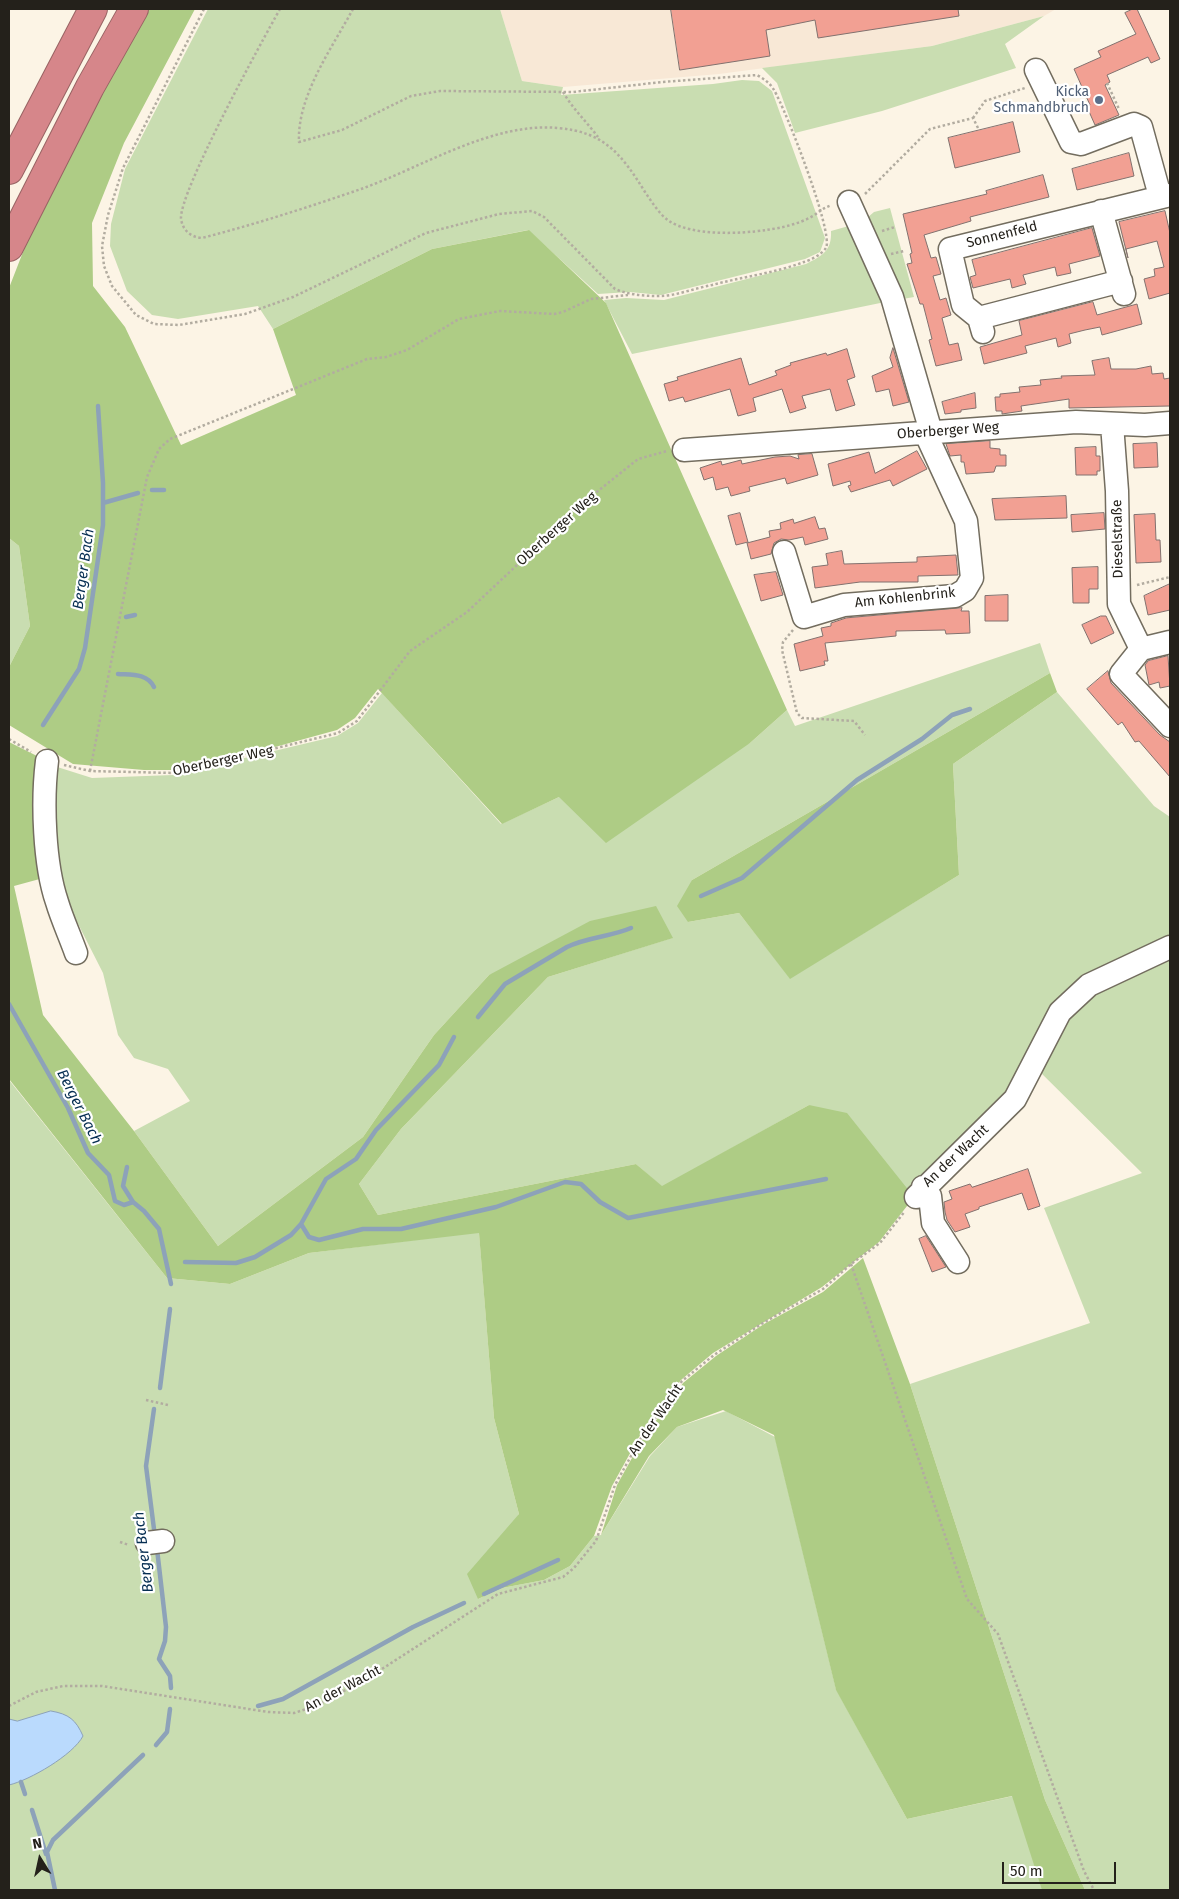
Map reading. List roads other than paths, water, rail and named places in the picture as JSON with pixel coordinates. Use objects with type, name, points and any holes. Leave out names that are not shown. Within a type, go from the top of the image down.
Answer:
[{"type":"highway","points":[[9,170],[93,9]]},
{"type":"highway","points":[[9,247],[90,87],[134,9]]},
{"type":"street","points":[[1040,79],[1071,142],[1075,145],[1134,124],[1141,127],[1165,196]]},
{"type":"street","name":"Sonnenfeld","points":[[1101,210],[1122,288],[981,325],[963,305],[950,249],[1101,210],[1165,196]]},
{"type":"street","name":"Am Kohlenbrink","points":[[784,552],[804,617],[844,605],[955,596],[965,590],[972,578],[966,522],[928,432],[892,297],[848,202]]},
{"type":"street","name":"Oberberger Weg","points":[[684,450],[1076,422],[1112,424],[1170,423]]},
{"type":"street","name":"Dieselstraße","points":[[1112,424],[1118,491],[1119,604],[1141,649]]},
{"type":"street","points":[[1170,642],[1141,649],[1121,674],[1170,726]]},
{"type":"street","points":[[47,761],[44,794],[51,873],[56,901],[76,953]]},
{"type":"street","name":"An der Wacht","points":[[958,1262],[933,1224],[930,1196],[919,1192],[1015,1099],[1060,1012],[1089,985],[1170,947]]},
{"type":"water","points":[[51,1711],[63,1714],[75,1722],[83,1736],[61,1759],[28,1778],[9,1785],[9,1719],[17,1721]]},
{"type":"waterway","name":"Berger Bach","points":[[43,725],[79,669],[85,648],[103,525],[103,483],[98,406]]},
{"type":"waterway","points":[[152,490],[164,490]]},
{"type":"waterway","points":[[103,503],[138,493]]},
{"type":"waterway","points":[[126,617],[135,615]]},
{"type":"waterway","points":[[118,674],[143,677],[151,682],[154,687]]},
{"type":"waterway","points":[[701,896],[742,878],[857,780],[922,739],[952,715],[970,709]]},
{"type":"waterway","points":[[478,1017],[505,984],[567,947],[631,928]]},
{"type":"waterway","name":"Berger Bach","points":[[9,1004],[68,1108],[88,1153],[109,1175],[115,1201],[124,1205],[133,1202],[144,1211],[159,1229],[171,1284]]},
{"type":"waterway","points":[[185,1262],[236,1263],[255,1257],[291,1235],[301,1224],[326,1179],[356,1159],[376,1130],[439,1065],[454,1037]]},
{"type":"waterway","points":[[127,1167],[123,1186],[133,1202]]},
{"type":"waterway","points":[[301,1224],[309,1237],[319,1240],[363,1229],[401,1229],[496,1207],[565,1182],[581,1184],[600,1202],[628,1218],[826,1179]]},
{"type":"waterway","name":"Berger Bach","points":[[160,1388],[170,1309]]},
{"type":"waterway","name":"Berger Bach","points":[[154,1409],[146,1466],[155,1537]]},
{"type":"waterway","name":"Berger Bach","points":[[157,1549],[166,1627],[165,1641],[159,1659],[170,1676],[171,1688]]},
{"type":"waterway","points":[[484,1594],[558,1560]]},
{"type":"waterway","points":[[258,1706],[283,1699],[413,1627],[464,1603]]},
{"type":"waterway","name":"Berger Bach","points":[[156,1745],[167,1732],[170,1709]]},
{"type":"waterway","name":"Berger Bach","points":[[55,1890],[47,1852],[53,1840],[143,1755]]},
{"type":"waterway","points":[[21,1782],[25,1794]]},
{"type":"waterway","points":[[32,1810],[46,1854]]},
{"type":"place","name":"Kicka Schmandbruch","points":[[1099,100]]}]
